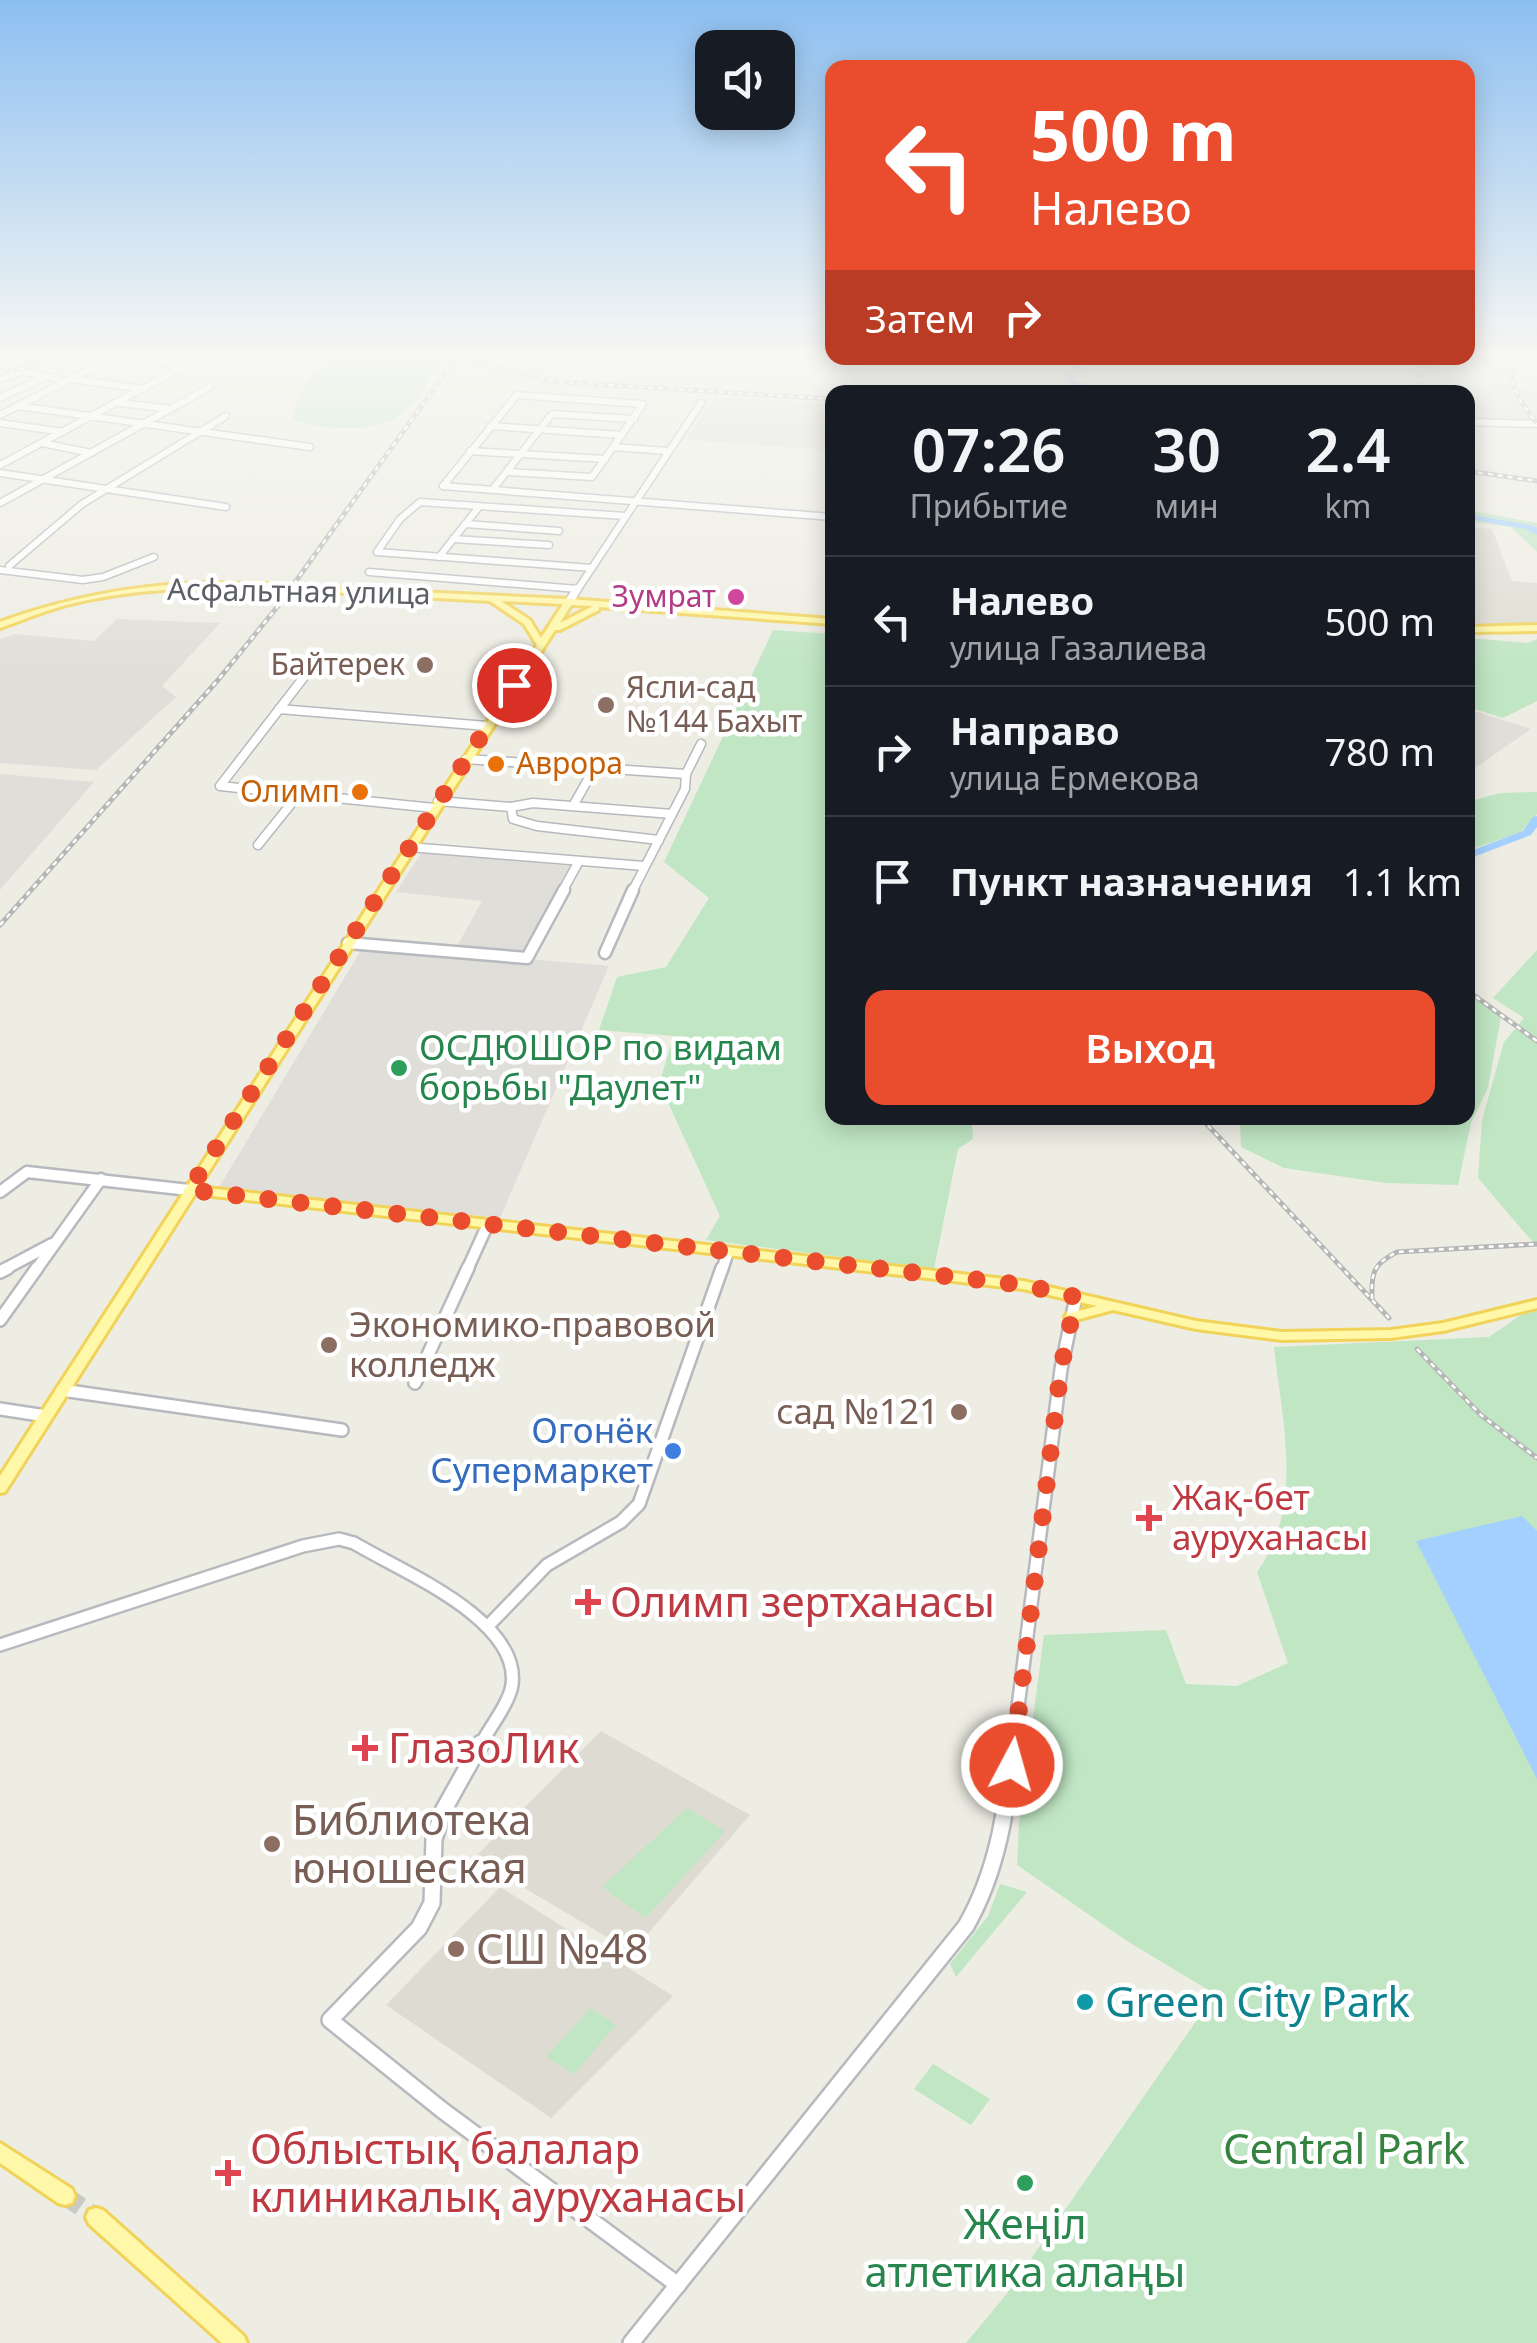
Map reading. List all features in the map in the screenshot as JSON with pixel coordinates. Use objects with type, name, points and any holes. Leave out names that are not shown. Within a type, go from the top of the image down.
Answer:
[{"type":"main road","name":"Асфальтная улица","points":[[0,625],[56,606],[128,591],[193,585],[569,602],[825,621]]},
{"type":"main road","points":[[482,598],[514,611],[534,628],[541,646]]},
{"type":"main road","points":[[0,1488],[569,602]]},
{"type":"main road","points":[[541,646],[566,620],[585,611],[619,606]]},
{"type":"main road","points":[[1475,630],[1537,628]]},
{"type":"main road","points":[[189,1190],[1024,1285],[1112,1308],[1229,1330],[1337,1338],[1444,1327],[1537,1304]]},
{"type":"main road","points":[[1072,1317],[1112,1308]]},
{"type":"main road","points":[[0,2152],[66,2196]]},
{"type":"main road","points":[[96,2217],[237,2343]]},
{"type":"street","points":[[0,507],[81,460]]},
{"type":"street","points":[[3,567],[107,487],[152,460]]},
{"type":"street","points":[[463,460],[443,486],[825,515]]},
{"type":"street","points":[[493,490],[516,460]]},
{"type":"street","points":[[507,472],[592,477],[604,460]]},
{"type":"street","points":[[569,602],[660,460]]},
{"type":"street","points":[[0,474],[226,507]]},
{"type":"street","points":[[523,510],[536,492]]},
{"type":"street","points":[[592,568],[377,552],[400,518],[420,502],[625,516]]},
{"type":"street","points":[[438,557],[479,506]]},
{"type":"street","points":[[535,564],[572,513]]},
{"type":"street","points":[[465,524],[559,530]]},
{"type":"street","points":[[452,539],[549,545]]},
{"type":"street","points":[[3,567],[30,577],[92,580],[136,560],[154,557]]},
{"type":"street","points":[[473,580],[486,560]]},
{"type":"street","points":[[369,572],[578,589]]},
{"type":"street","points":[[304,678],[219,785],[436,804],[511,808],[533,803],[672,814]]},
{"type":"street","points":[[279,709],[488,726]]},
{"type":"street","points":[[606,953],[644,866],[685,790],[686,774],[700,744]]},
{"type":"street","points":[[466,759],[686,774]]},
{"type":"street","points":[[573,806],[595,768]]},
{"type":"street","points":[[258,846],[298,794]]},
{"type":"street","points":[[511,808],[513,820],[538,826],[659,840]]},
{"type":"street","points":[[409,847],[644,866]]},
{"type":"street","points":[[348,943],[528,958],[579,861]]},
{"type":"street","points":[[0,1192],[27,1172],[189,1190]]},
{"type":"street","points":[[0,1320],[101,1179]]},
{"type":"street","points":[[415,1382],[487,1226]]},
{"type":"street","points":[[0,1272],[56,1242]]},
{"type":"street","points":[[488,1626],[546,1565],[621,1522],[639,1504],[728,1252]]},
{"type":"street","points":[[632,2343],[946,1955],[978,1908],[1004,1830],[1061,1368],[1076,1297]]},
{"type":"street","points":[[62,1390],[342,1430]]},
{"type":"street","points":[[0,1409],[46,1416]]},
{"type":"street","points":[[0,1645],[303,1546],[340,1539],[488,1626],[508,1653],[513,1668],[512,1688],[443,1811],[434,1839],[432,1903],[419,1928],[330,2020],[442,2110],[678,2284]]},
{"type":"shaded area","points":[[1475,528],[1492,529],[1512,581],[1537,583],[1537,623],[1475,627]]},
{"type":"shaded area","points":[[117,619],[220,623],[162,686],[176,697],[96,770],[0,763],[0,639],[15,634],[94,641]]},
{"type":"shaded area","points":[[1475,711],[1531,729],[1475,768]]},
{"type":"shaded area","points":[[0,774],[94,782],[0,890]]},
{"type":"shaded area","points":[[422,852],[570,866],[523,955],[456,948],[482,901],[396,892]]},
{"type":"shaded area","points":[[364,945],[609,966],[500,1218],[218,1189]]},
{"type":"shaded area","points":[[601,1731],[750,1815],[632,1952],[474,1858]]},
{"type":"shaded area","points":[[500,1887],[673,1996],[551,2118],[386,2005]]},
{"type":"green space","points":[[1475,511],[1537,523],[1537,552],[1511,527],[1475,522]]},
{"type":"green space","points":[[773,630],[825,634],[825,1125],[972,1125],[973,1139],[958,1149],[934,1269],[706,1240],[720,1216],[659,1083],[674,1036],[599,1030],[617,977],[666,967],[709,898],[664,862]]},
{"type":"green space","points":[[1475,639],[1528,643],[1537,639],[1537,701],[1503,718],[1475,709]]},
{"type":"green space","points":[[1537,792],[1537,814],[1520,833],[1475,848],[1475,800],[1500,793]]},
{"type":"green space","points":[[1537,950],[1537,1247],[1478,1178],[1482,1120],[1504,1042],[1524,1018],[1493,998]]},
{"type":"green space","points":[[1475,999],[1501,1017],[1488,1088],[1475,1115]]},
{"type":"green space","points":[[1240,1125],[1471,1125],[1458,1185],[1386,1183],[1284,1168],[1241,1147]]},
{"type":"green space","name":"Central Park","points":[[1537,1304],[1537,2343],[966,2343],[1005,2296],[1215,1994],[1127,1941],[1017,1865],[1044,1635],[1166,1630],[1186,1684],[1237,1686],[1288,1663],[1257,1572],[1272,1547],[1286,1492],[1285,1434],[1274,1347],[1489,1337]]},
{"type":"green space","points":[[687,1808],[725,1831],[646,1918],[602,1887]]},
{"type":"green space","points":[[1000,1884],[1027,1892],[956,1977],[950,1964],[988,1916]]},
{"type":"green space","points":[[591,2008],[616,2025],[574,2074],[546,2057]]},
{"type":"green space","points":[[933,2064],[990,2099],[971,2125],[914,2089]]},
{"type":"water","points":[[1522,1516],[1537,1531],[1537,1779],[1416,1541]]},
{"type":"waterway","points":[[1475,518],[1537,532]]},
{"type":"waterway","points":[[1475,853],[1527,833],[1537,819]]},
{"type":"tunnel","points":[[65,2196],[96,2217]]},
{"type":"railway","points":[[0,925],[218,680],[278,606],[383,460]]},
{"type":"railway","points":[[1475,472],[1537,481]]},
{"type":"railway","points":[[1475,996],[1537,1041]]},
{"type":"railway","points":[[1208,1125],[1389,1318]]},
{"type":"railway","points":[[1372,1299],[1375,1270],[1397,1252],[1537,1244]]},
{"type":"railway","points":[[1417,1349],[1481,1415],[1537,1458]]},
{"type":"place","name":"Зумрат","points":[[736,597]]},
{"type":"place","name":"Байтерек","points":[[425,665]]},
{"type":"place","name":"Ясли-сад №144 Бахыт","points":[[606,705]]},
{"type":"place","name":"Аврора","points":[[496,764]]},
{"type":"place","name":"Олимп","points":[[360,792]]},
{"type":"place","name":"ОСДЮШОР по видам борьбы \"Даулет\"","points":[[399,1068]]},
{"type":"place","name":"Экономико-правовой колледж","points":[[329,1345]]},
{"type":"place","name":"сад №121","points":[[959,1412]]},
{"type":"place","name":"Огонёк Супермаркет","points":[[673,1451]]},
{"type":"place","name":"Жақ-бет ауруханасы","points":[[1149,1518]]},
{"type":"place","name":"Олимп зертханасы","points":[[588,1602]]},
{"type":"place","name":"ГлазоЛик","points":[[365,1748]]},
{"type":"place","name":"Библиотека юношеская","points":[[272,1844]]},
{"type":"place","name":"СШ №48","points":[[456,1949]]},
{"type":"place","name":"Green City Park","points":[[1085,2002]]},
{"type":"place","name":"Облыстық балалар клиникалық ауруханасы","points":[[228,2173]]},
{"type":"place","name":"Жеңіл атлетика алаңы","points":[[1025,2183]]},
{"type":"route","points":[[514,685],[189,1190],[1024,1285],[1076,1297],[1061,1368],[1012,1765]]}]
